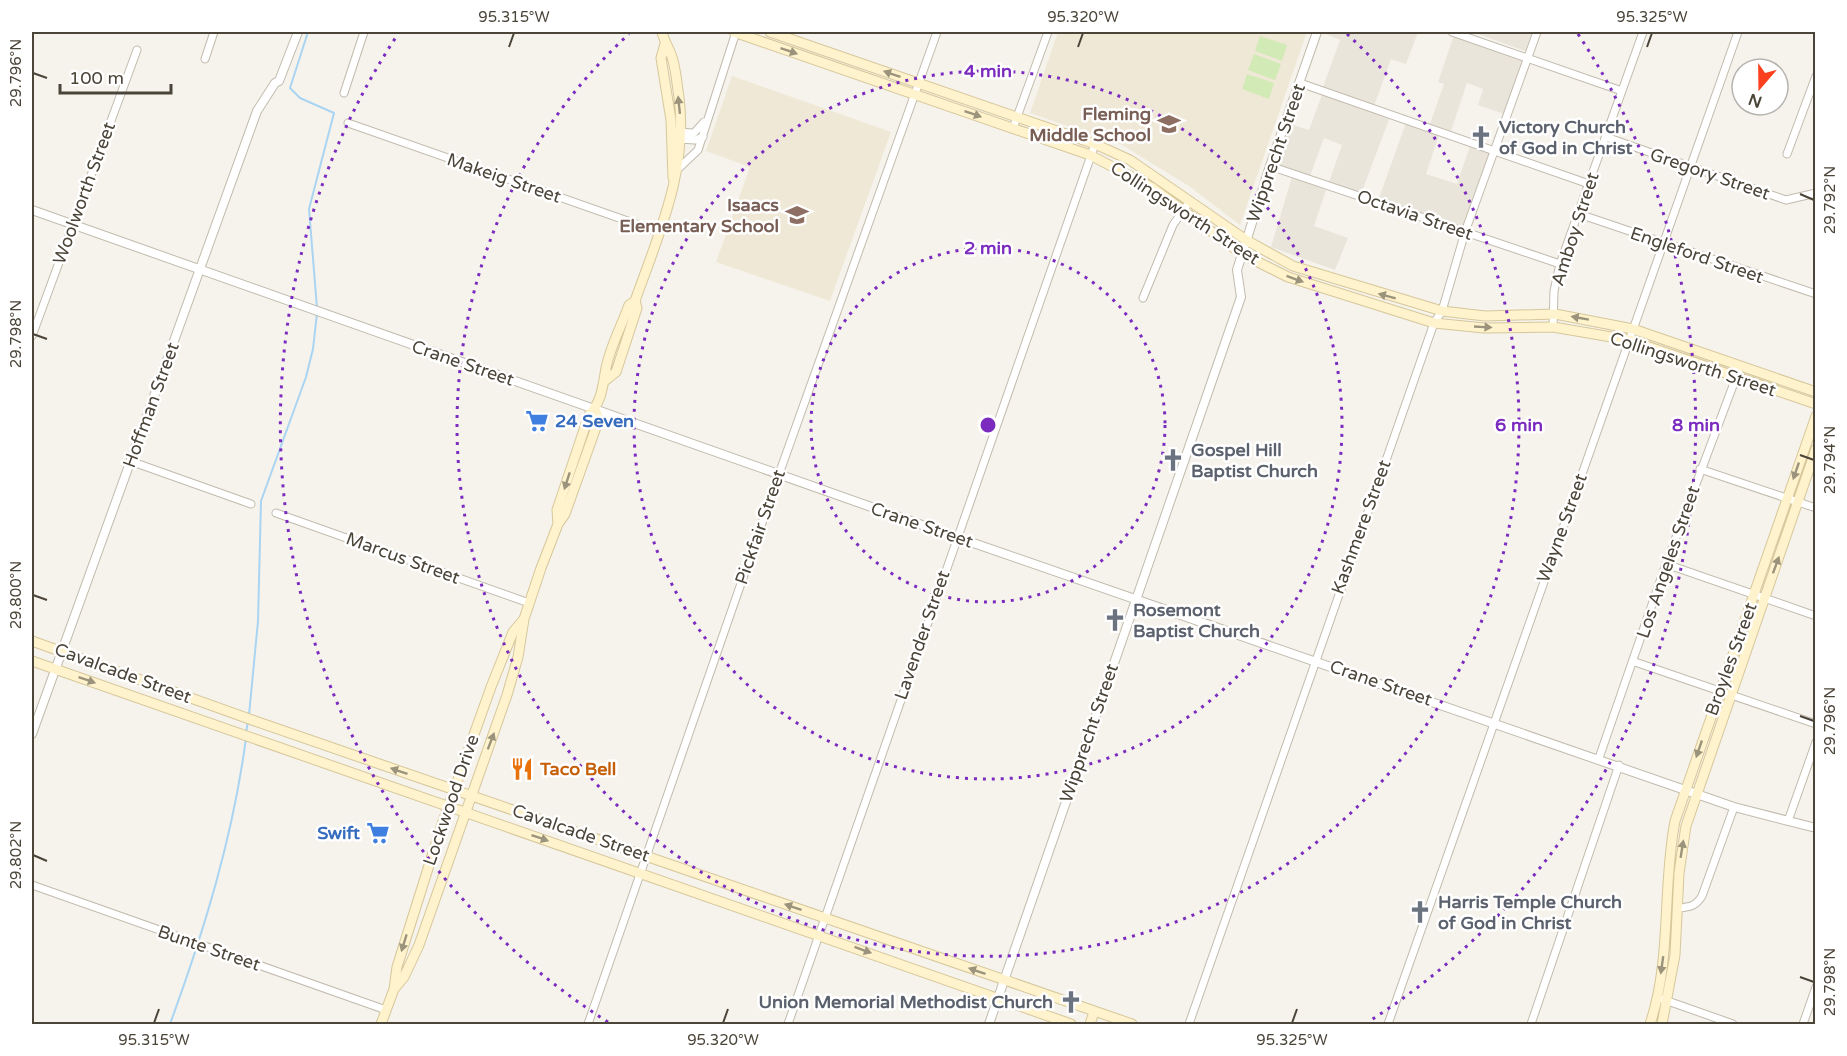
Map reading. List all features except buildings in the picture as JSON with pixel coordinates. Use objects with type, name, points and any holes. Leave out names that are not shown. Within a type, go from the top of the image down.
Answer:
[{"type":"main road","name":"Lockwood Drive","points":[[394,989],[404,977],[426,924],[507,695],[518,657],[524,619],[558,524],[557,510],[589,415],[595,409],[606,380],[616,372],[637,308],[635,300],[679,168],[676,136],[661,58],[665,44],[662,32]]},
{"type":"main road","name":"Collingsworth Street","points":[[735,32],[1090,154],[1125,171],[1242,254],[1288,277],[1434,323],[1484,328],[1553,327],[1629,340],[1815,404]]},
{"type":"main road","name":"Collingsworth Street","points":[[770,32],[1095,144],[1130,160],[1246,240],[1293,266],[1442,311],[1485,316],[1555,314],[1633,329],[1815,392]]},
{"type":"main road","name":"Lockwood Drive","points":[[673,183],[676,136]]},
{"type":"main road","name":"Broyles Street","points":[[1650,1024],[1657,997],[1667,907],[1671,842],[1685,788],[1815,416]]},
{"type":"main road","name":"Broyles Street","points":[[1662,1024],[1668,1001],[1679,908],[1682,844],[1697,792],[1799,502],[1815,449]]},
{"type":"main road","name":"Lockwood Drive","points":[[381,1024],[394,989],[397,967],[411,919],[448,807],[513,632],[524,619]]},
{"type":"main road","name":"Cavalcade Street","points":[[32,640],[242,717],[1132,1024]]},
{"type":"main road","name":"Cavalcade Street","points":[[32,661],[1071,1024]]},
{"type":"main road","points":[[491,687],[507,695]]},
{"type":"main road","points":[[190,717],[195,700]]},
{"type":"main road","points":[[317,761],[323,745]]},
{"type":"main road","points":[[730,904],[736,888]]},
{"type":"main road","points":[[411,919],[426,924]]},
{"type":"main road","points":[[909,967],[916,950]]},
{"type":"main road","points":[[1090,1024],[1094,1012]]},
{"type":"street","points":[[205,58],[214,32]]},
{"type":"street","name":"Hoffman Street","points":[[32,734],[257,111],[275,83],[279,81],[298,32]]},
{"type":"street","points":[[344,93],[364,32]]},
{"type":"street","points":[[679,168],[692,158],[703,137],[735,32]]},
{"type":"street","name":"Pickfair Street","points":[[588,1024],[779,474],[937,32]]},
{"type":"street","points":[[1013,128],[1048,32]]},
{"type":"street","name":"Wipprecht Street","points":[[989,1024],[1240,297],[1237,270],[1270,166],[1317,32]]},
{"type":"street","points":[[1452,32],[1622,91]]},
{"type":"street","name":"Kashmere Street","points":[[1189,1024],[1314,660],[1434,323],[1442,311],[1465,232],[1537,32]]},
{"type":"street","name":"Amboy Street","points":[[1553,327],[1554,291],[1560,264],[1643,32]]},
{"type":"street","name":"Wayne Street","points":[[1388,1024],[1492,722],[1738,32]]},
{"type":"street","name":"Woolworth Street","points":[[32,336],[137,50]]},
{"type":"street","points":[[1787,154],[1815,76]]},
{"type":"street","points":[[1300,83],[1589,184]]},
{"type":"street","points":[[676,136],[694,133],[708,115]]},
{"type":"street","name":"Makeig Street","points":[[348,123],[659,232]]},
{"type":"street","points":[[676,136],[694,140],[703,137]]},
{"type":"street","name":"Gregory Street","points":[[1606,137],[1786,201],[1815,194]]},
{"type":"street","name":"Lavender Street","points":[[788,1024],[1095,144]]},
{"type":"street","name":"Octavia Street","points":[[1270,166],[1560,264]]},
{"type":"street","points":[[1143,298],[1173,225],[1190,201]]},
{"type":"street","name":"Crane Street","points":[[32,210],[956,537],[1697,792],[1734,807],[1815,828]]},
{"type":"street","name":"Engleford Street","points":[[1579,214],[1815,294]]},
{"type":"street","name":"Los Angeles Street","points":[[1599,758],[1635,662],[1666,564],[1700,469],[1740,367]]},
{"type":"street","points":[[130,461],[251,504]]},
{"type":"street","points":[[1700,469],[1815,508]]},
{"type":"street","name":"Marcus Street","points":[[276,513],[530,603]]},
{"type":"street","points":[[1666,564],[1815,616]]},
{"type":"street","points":[[1635,662],[1815,724]]},
{"type":"street","points":[[1788,821],[1815,742]]},
{"type":"street","points":[[1531,1024],[1619,765]]},
{"type":"street","points":[[1679,908],[1698,903],[1702,896],[1734,807]]},
{"type":"street","name":"Bunte Street","points":[[32,885],[386,1010]]},
{"type":"street","points":[[1803,1024],[1815,987]]},
{"type":"street","points":[[1657,997],[1733,1024]]},
{"type":"shaded area","name":"Fleming Middle School","points":[[1058,32],[1307,32],[1240,225],[1189,186],[1122,145],[1030,113]]},
{"type":"shaded area","points":[[1321,32],[1418,32],[1406,64],[1391,59],[1374,106],[1323,87],[1340,40]]},
{"type":"shaded area","points":[[1479,32],[1532,32],[1525,51],[1478,34]]},
{"type":"shaded area","points":[[1454,35],[1523,58],[1504,114],[1478,105],[1483,89],[1467,83],[1451,131],[1430,124],[1444,84],[1438,82]]},
{"type":"shaded area","name":"Isaacs Elementary School","points":[[732,76],[891,132],[830,301],[716,262],[750,167],[706,151]]},
{"type":"shaded area","points":[[1323,92],[1390,117],[1361,194],[1329,182],[1342,145],[1324,138],[1310,176],[1276,163],[1290,124],[1309,130]]},
{"type":"shaded area","points":[[1406,123],[1439,135],[1426,174],[1457,184],[1470,146],[1489,153],[1462,228],[1379,198]]},
{"type":"shaded area","points":[[1292,177],[1326,190],[1314,226],[1348,238],[1335,270],[1271,247]]},
{"type":"green space","points":[[1260,36],[1287,45],[1282,61],[1255,51]]},
{"type":"green space","points":[[1254,54],[1281,64],[1275,80],[1248,70]]},
{"type":"green space","points":[[1247,74],[1274,83],[1269,99],[1242,89]]},
{"type":"waterway","points":[[308,32],[290,88],[300,98],[334,113],[309,209],[317,308]]},
{"type":"waterway","points":[[249,715],[258,621],[261,501],[306,377],[313,349],[317,313]]},
{"type":"waterway","points":[[246,733],[248,721]]},
{"type":"waterway","points":[[170,1024],[216,883],[233,811],[246,738]]},
{"type":"place","name":"Fleming Middle School","points":[[1169,124]]},
{"type":"place","name":"Victory Church of God in Christ","points":[[1481,137]]},
{"type":"place","name":"Isaacs Elementary School","points":[[797,215]]},
{"type":"place","name":"24 Seven","points":[[537,421]]},
{"type":"place","name":"Gospel Hill Baptist Church","points":[[1173,460]]},
{"type":"place","name":"Rosemont Baptist Church","points":[[1115,620]]},
{"type":"place","name":"Taco Bell","points":[[522,769]]},
{"type":"place","name":"Swift","points":[[378,833]]},
{"type":"place","name":"Harris Temple Church of God in Christ","points":[[1420,912]]},
{"type":"place","name":"Union Memorial Methodist Church","points":[[1071,1002]]}]
